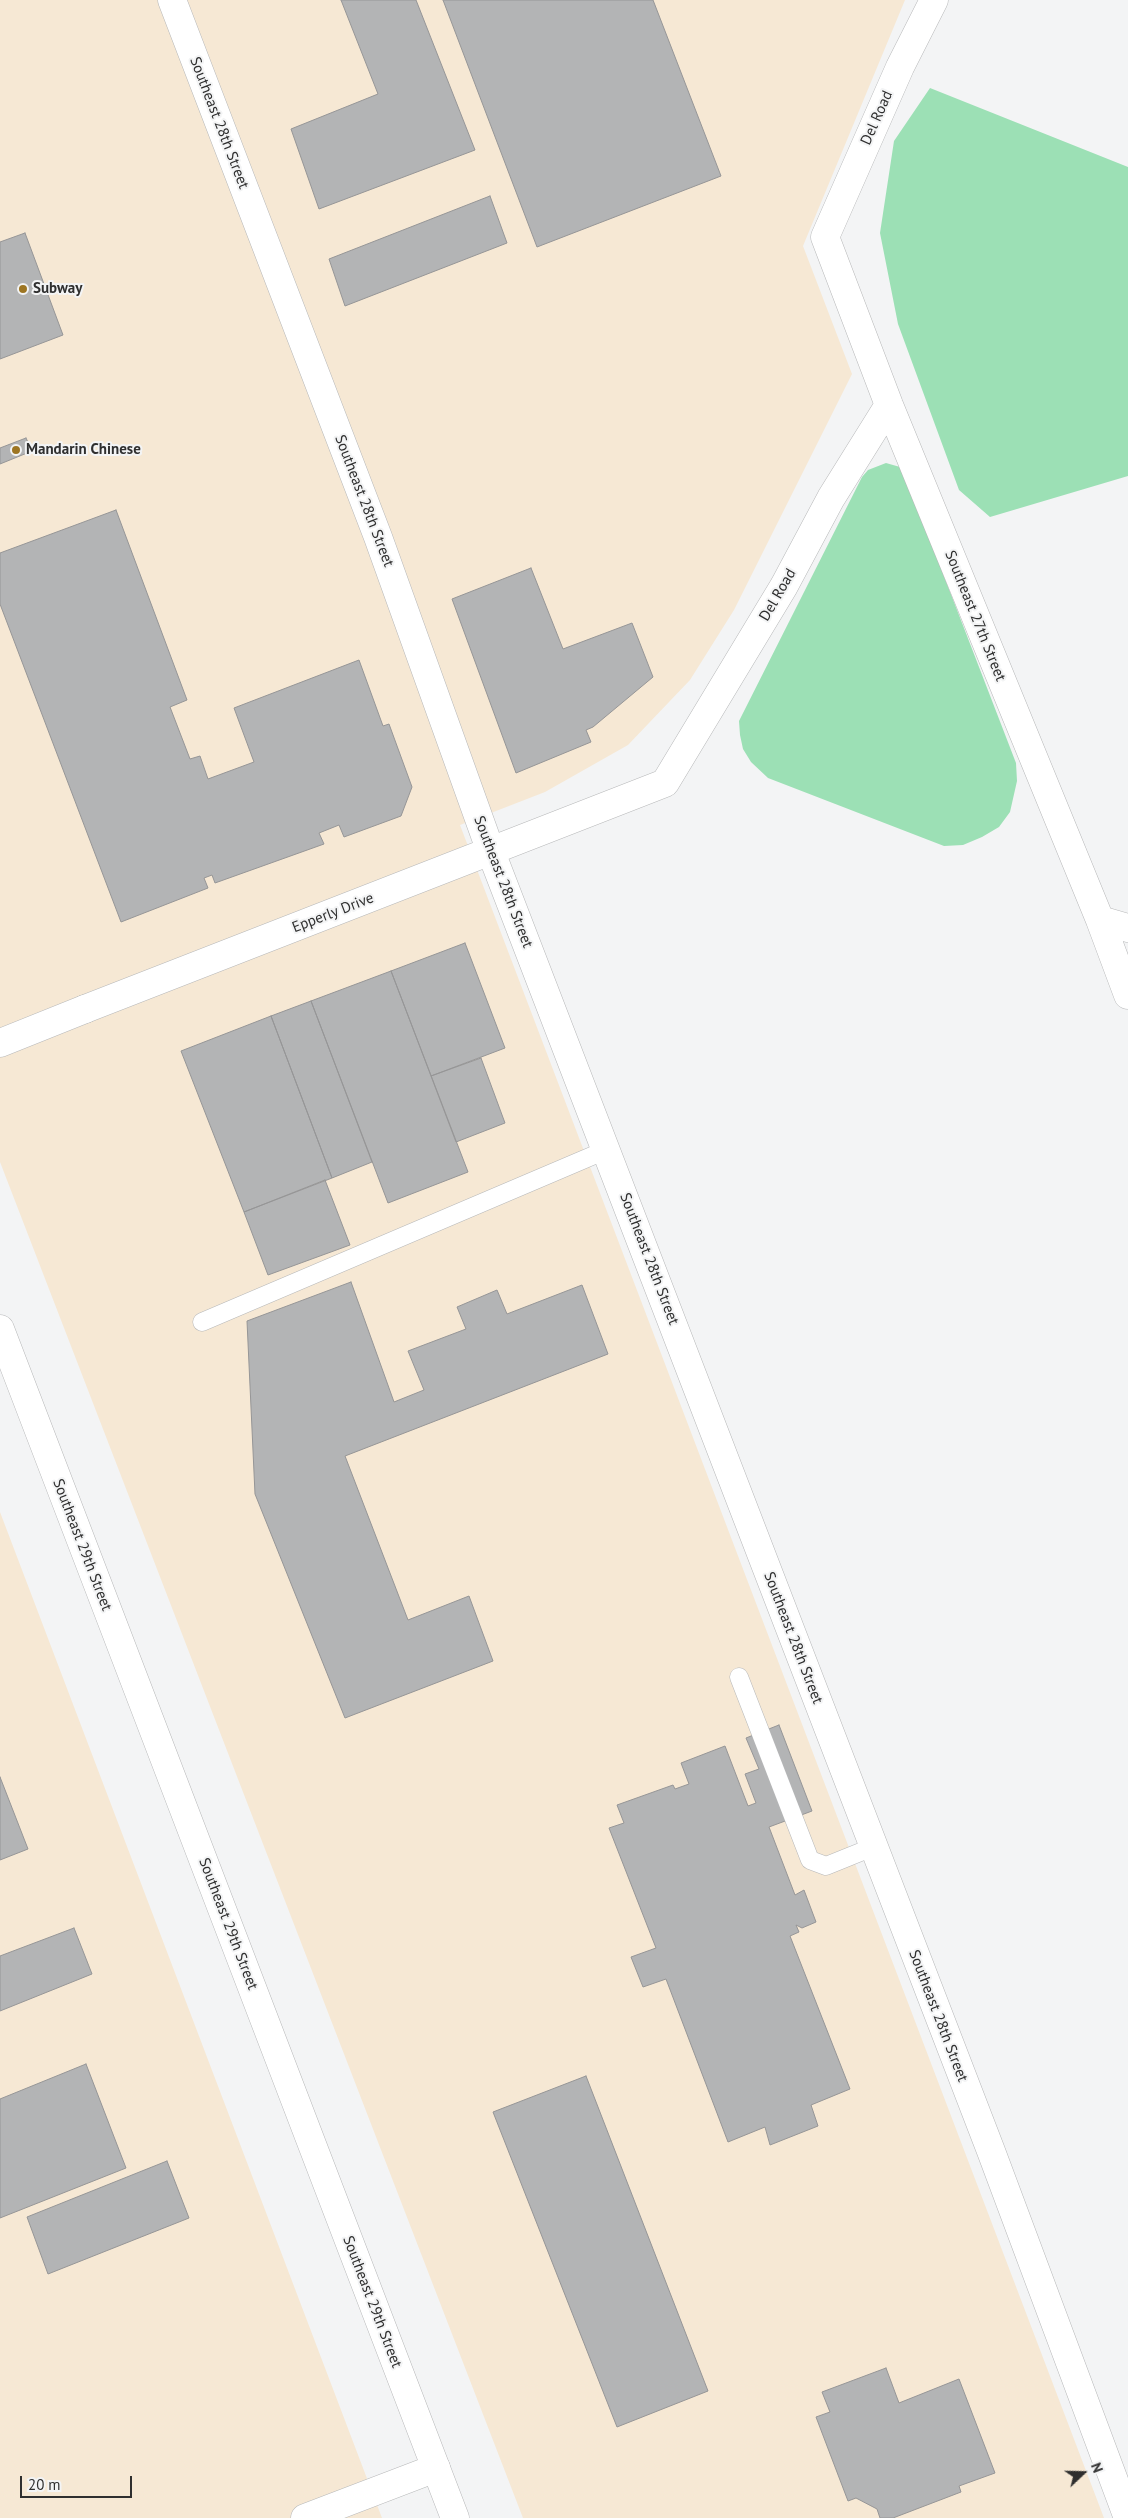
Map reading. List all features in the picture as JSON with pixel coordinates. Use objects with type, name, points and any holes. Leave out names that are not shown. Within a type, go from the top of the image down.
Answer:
[{"type":"street","name":"Southeast 28th Street","points":[[172,0],[378,537],[491,852],[991,2151],[1128,2518]]},
{"type":"street","name":"Del Road","points":[[825,237],[900,67],[934,0]]},
{"type":"street","name":"Southeast 27th Street","points":[[825,237],[889,405],[1100,920],[1128,995]]},
{"type":"street","name":"Del Road","points":[[665,783],[784,586],[831,498],[889,405]]},
{"type":"street","name":"Epperly Drive","points":[[0,1043],[665,783]]},
{"type":"street","points":[[1100,920],[1128,928]]},
{"type":"street","name":"Southeast 29th Street","points":[[0,1329],[455,2518]]},
{"type":"street","points":[[305,2518],[436,2468]]},
{"type":"lane","points":[[202,1322],[606,1150]]},
{"type":"lane","points":[[739,1677],[810,1860],[826,1866],[873,1847]]},
{"type":"shaded area","points":[[0,0],[905,0],[803,246],[852,374],[734,610],[690,680],[628,745],[545,792],[460,825],[1104,2518],[523,2518],[0,1162]]},
{"type":"shaded area","points":[[0,1512],[382,2518],[0,2518]]},
{"type":"green space","points":[[930,88],[1128,167],[1128,476],[990,517],[959,490],[898,324],[880,233],[894,141]]},
{"type":"green space","points":[[886,463],[900,467],[905,475],[1016,763],[1017,781],[1010,812],[999,827],[963,845],[944,846],[768,778],[751,762],[743,749],[740,735],[739,721],[862,477],[868,470]]},
{"type":"building","points":[[341,0],[416,0],[475,150],[319,209],[291,129],[378,94]]},
{"type":"building","points":[[443,0],[653,0],[721,176],[537,247]]},
{"type":"building","points":[[490,196],[507,243],[345,306],[329,259]]},
{"type":"building","name":"Subway","points":[[25,233],[63,335],[0,359],[0,242]]},
{"type":"building","name":"Mandarin Chinese","points":[[26,438],[32,451],[0,464],[0,448]]},
{"type":"building","points":[[116,510],[187,700],[170,707],[190,759],[200,756],[208,779],[254,762],[234,708],[359,660],[383,726],[389,724],[412,787],[401,816],[344,837],[339,825],[319,833],[324,844],[215,883],[212,875],[204,878],[208,888],[121,922],[0,604],[0,553]]},
{"type":"building","points":[[531,568],[563,649],[632,623],[653,677],[593,727],[586,730],[591,742],[516,773],[452,599]]},
{"type":"building","points":[[465,943],[505,1048],[431,1076],[391,971]]},
{"type":"building","points":[[391,971],[468,1172],[388,1203],[311,1001]]},
{"type":"building","points":[[311,1001],[372,1162],[332,1178],[271,1016]]},
{"type":"building","points":[[271,1016],[332,1178],[244,1212],[181,1051]]},
{"type":"building","points":[[481,1058],[505,1123],[456,1142],[431,1076]]},
{"type":"building","points":[[325,1180],[350,1245],[268,1275],[244,1212]]},
{"type":"building","points":[[351,1282],[394,1402],[424,1390],[408,1351],[466,1329],[457,1307],[497,1290],[507,1314],[582,1285],[608,1354],[345,1456],[408,1620],[469,1596],[493,1661],[345,1718],[255,1494],[247,1321]]},
{"type":"building","points":[[779,1725],[812,1811],[769,1827],[795,1895],[804,1890],[816,1922],[802,1928],[796,1925],[799,1932],[790,1936],[850,2089],[811,2105],[818,2126],[770,2145],[765,2127],[728,2142],[666,1979],[643,1987],[631,1957],[656,1948],[609,1828],[624,1823],[617,1805],[673,1785],[675,1789],[689,1784],[681,1763],[725,1746],[748,1806],[756,1803],[745,1774],[759,1769],[746,1738]]},
{"type":"building","points":[[0,1777],[28,1849],[0,1860]]},
{"type":"building","points":[[74,1928],[92,1974],[0,2011],[0,1956]]},
{"type":"building","points":[[86,2064],[126,2168],[0,2218],[0,2099]]},
{"type":"building","points":[[586,2076],[708,2391],[617,2427],[493,2112]]},
{"type":"building","points":[[167,2161],[189,2218],[48,2274],[27,2217]]},
{"type":"building","points":[[886,2368],[899,2403],[959,2379],[995,2473],[959,2486],[961,2492],[893,2518],[880,2518],[877,2509],[856,2498],[848,2501],[816,2417],[830,2412],[822,2392]]},
{"type":"place","name":"Subway","points":[[23,289]]},
{"type":"place","name":"Mandarin Chinese","points":[[16,450]]}]
